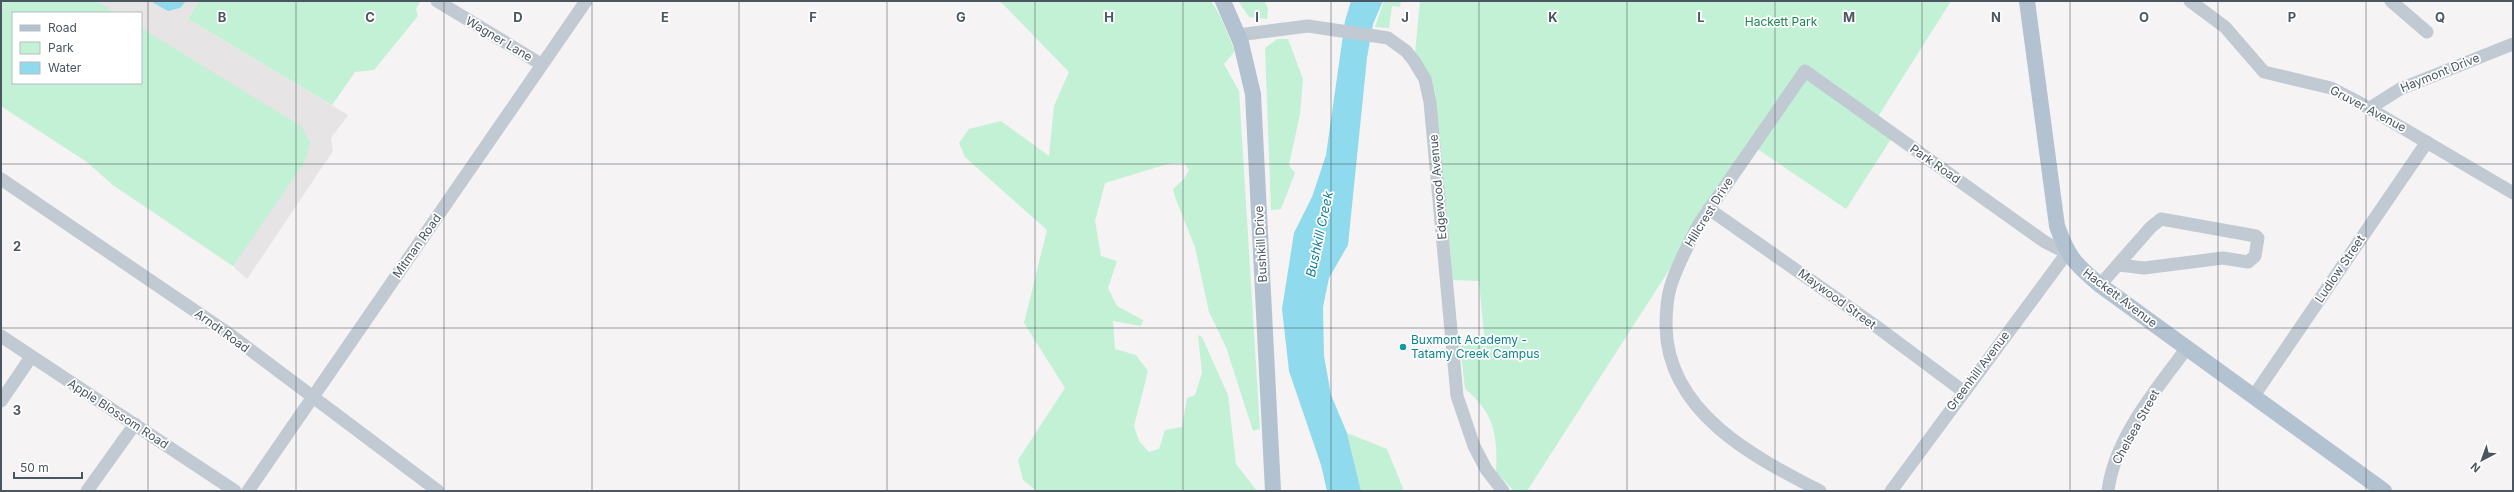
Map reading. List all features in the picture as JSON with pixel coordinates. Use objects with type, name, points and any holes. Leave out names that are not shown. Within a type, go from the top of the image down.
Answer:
[{"type":"main road","name":"Bushkill Drive","points":[[1223,1],[1238,34],[1249,76],[1255,117],[1273,491]]},
{"type":"main road","name":"Hackett Avenue","points":[[2027,1],[2057,226],[2067,253],[2075,264],[2100,285],[2384,491]]},
{"type":"street","name":"Wagner Lane","points":[[437,1],[541,64]]},
{"type":"street","name":"Mitman Road","points":[[248,491],[541,64],[586,1]]},
{"type":"street","points":[[2391,1],[2427,32]]},
{"type":"street","name":"Gruver Avenue","points":[[2198,3],[2228,30],[2264,72],[2331,88],[2370,108],[2513,193]]},
{"type":"street","name":"Edgewood Avenue","points":[[1238,34],[1297,27],[1319,27],[1333,31],[1388,38],[1406,51],[1414,60],[1429,90],[1457,396],[1474,446],[1486,470],[1504,491]]},
{"type":"street","name":"Haymont Drive","points":[[2370,108],[2400,89],[2513,44]]},
{"type":"street","name":"Park Road","points":[[1805,71],[2045,242],[2067,253]]},
{"type":"street","name":"Hillcrest Drive","points":[[1805,71],[1709,209],[1687,246],[1671,286],[1666,315],[1667,342],[1678,379],[1696,405],[1718,428],[1774,467],[1820,491]]},
{"type":"street","name":"Ludlow Street","points":[[2253,397],[2427,142]]},
{"type":"street","name":"Arndt Road","points":[[1,179],[232,336],[312,398],[438,491]]},
{"type":"street","name":"Maywood Street","points":[[1709,209],[1873,324],[1963,391]]},
{"type":"street","points":[[2100,285],[2151,227],[2161,220],[2256,236],[2258,238],[2255,256],[2248,262],[2223,258],[2154,267],[2119,265]]},
{"type":"street","name":"Greenhill Avenue","points":[[1891,491],[1963,391],[2067,253]]},
{"type":"street","name":"Apple Blossom Road","points":[[1,336],[30,357],[235,491]]},
{"type":"street","name":"Chelsea Street","points":[[2108,491],[2114,462],[2147,401],[2188,348]]},
{"type":"street","points":[[1,401],[30,357]]},
{"type":"street","points":[[87,491],[134,424]]},
{"type":"shaded area","points":[[1,1],[199,1],[188,19],[348,115],[331,138],[333,151],[247,279],[233,266],[113,185],[87,162],[1,106]]},
{"type":"green space","points":[[1,1],[96,1],[114,12],[12,12],[12,84],[142,84],[142,29],[301,126],[311,143],[304,163],[233,266],[113,185],[87,162],[1,106]]},
{"type":"green space","points":[[199,1],[420,2],[416,9],[418,16],[374,70],[355,72],[332,105],[188,19]]},
{"type":"green space","points":[[998,1],[1211,1],[1220,16],[1235,51],[1224,64],[1239,91],[1260,429],[1253,431],[1226,347],[1209,312],[1195,247],[1175,197],[1173,189],[1184,179],[1189,170],[1184,163],[1171,163],[1105,183],[1095,221],[1101,256],[1117,261],[1108,288],[1117,306],[1143,320],[1141,326],[1113,321],[1115,349],[1136,355],[1148,371],[1134,426],[1139,441],[1149,452],[1159,449],[1165,430],[1182,427],[1187,398],[1195,395],[1202,373],[1198,335],[1202,337],[1228,395],[1236,464],[1257,491],[1037,491],[1023,480],[1018,460],[1065,388],[1024,323],[1047,230],[965,157],[959,143],[969,129],[1001,121],[1049,156],[1054,106],[1069,72],[1003,4]]},
{"type":"green space","points":[[1238,1],[1264,1],[1268,8],[1267,19],[1249,17]]},
{"type":"green space","points":[[1384,1],[1401,1],[1400,7],[1392,6],[1389,28],[1375,27]]},
{"type":"green space","name":"Hackett Park","points":[[1420,1],[1951,1],[1872,126],[1891,139],[1846,209],[1750,144],[1527,491],[1514,491],[1496,472],[1495,436],[1488,416],[1475,398],[1465,389],[1460,345],[1485,345],[1479,281],[1453,280],[1435,91],[1415,53]]},
{"type":"green space","points":[[1277,39],[1288,39],[1303,79],[1300,114],[1289,165],[1295,173],[1281,209],[1271,210],[1265,48]]},
{"type":"green space","points":[[1347,433],[1387,449],[1404,491],[1361,491]]},
{"type":"water","points":[[150,1],[186,1],[180,8],[168,11]]},
{"type":"water","name":"Bushkill Creek","points":[[1351,1],[1383,1],[1373,24],[1367,58],[1348,245],[1329,278],[1323,307],[1324,356],[1331,395],[1347,433],[1361,491],[1327,491],[1321,465],[1289,371],[1282,309],[1294,233],[1312,197],[1326,155],[1345,21]]},
{"type":"place","name":"Buxmont Academy - Tatamy Creek Campus","points":[[1403,347]]}]
